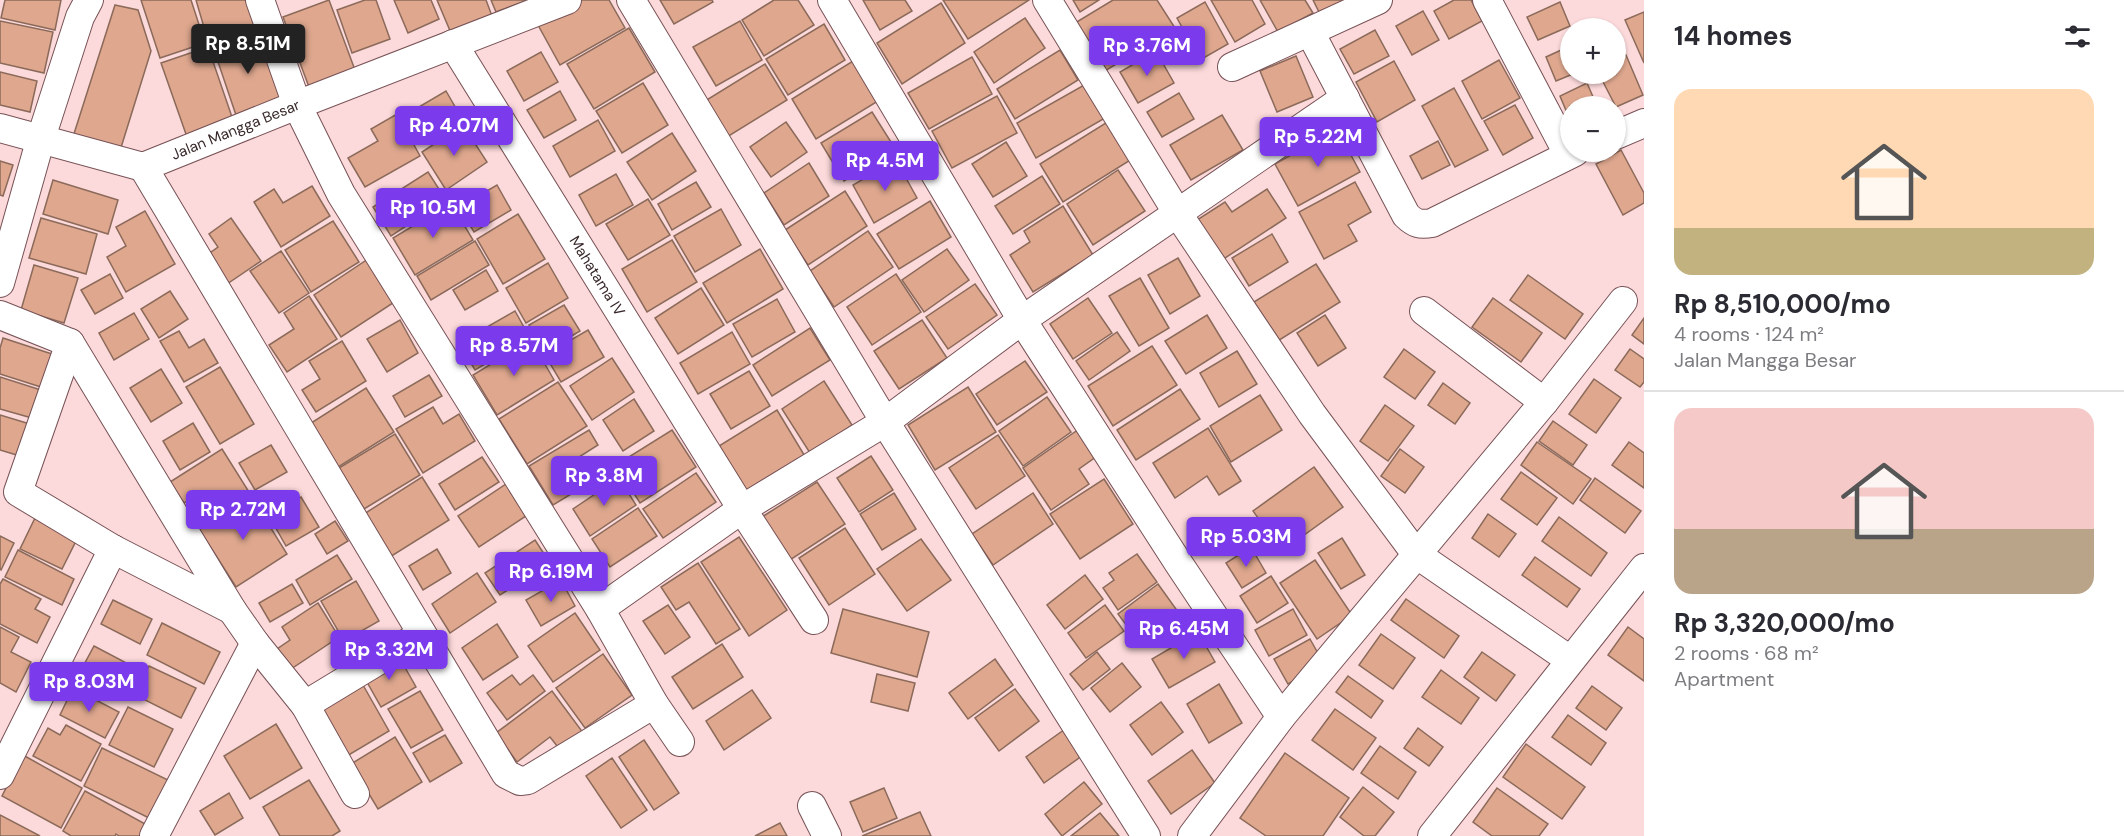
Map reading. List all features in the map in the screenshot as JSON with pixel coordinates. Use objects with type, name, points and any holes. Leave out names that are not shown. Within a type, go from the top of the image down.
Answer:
[{"type":"street","points":[[0,283],[41,138],[80,16],[89,0]]},
{"type":"street","points":[[260,0],[297,105],[341,194],[600,609],[654,704],[680,742]]},
{"type":"street","name":"Jalan Mangga Besar","points":[[143,167],[567,0]]},
{"type":"street","points":[[631,0],[885,422],[1146,836]]},
{"type":"street","points":[[832,0],[1022,320],[1179,564],[1281,717]]},
{"type":"street","points":[[1047,0],[1178,214],[1312,414],[1416,554],[1570,660]]},
{"type":"street","points":[[1232,67],[1378,0]]},
{"type":"street","points":[[1487,0],[1560,131]]},
{"type":"street","points":[[1310,32],[1406,215],[1414,223],[1420,225],[1432,223],[1560,159]]},
{"type":"street","name":"Mahatama IV","points":[[453,44],[742,509],[814,620]]},
{"type":"street","points":[[600,609],[742,509],[885,422],[1022,320],[1345,98]]},
{"type":"street","points":[[1626,131],[1644,123]]},
{"type":"street","points":[[0,128],[143,167],[506,774],[520,781],[528,780],[654,704]]},
{"type":"street","points":[[1193,836],[1281,717],[1544,402],[1623,301]]},
{"type":"street","points":[[1424,311],[1544,402]]},
{"type":"street","points":[[0,315],[70,343],[232,610],[304,705],[355,794]]},
{"type":"street","points":[[70,343],[9,489],[113,549],[232,610]]},
{"type":"street","points":[[0,776],[113,549]]},
{"type":"street","points":[[1432,836],[1644,568]]},
{"type":"street","points":[[304,705],[422,634]]},
{"type":"street","points":[[154,836],[255,643]]},
{"type":"street","points":[[812,806],[827,836]]},
{"type":"building","points":[[5,0],[61,0],[55,30],[1,18]]},
{"type":"building","points":[[141,0],[191,0],[205,43],[160,58]]},
{"type":"building","points":[[196,0],[247,0],[255,28],[208,41]]},
{"type":"building","points":[[329,0],[355,70],[309,87],[283,17]]},
{"type":"building","points":[[365,0],[376,0],[390,39],[352,53],[337,10]]},
{"type":"building","points":[[394,0],[431,0],[439,19],[408,33]]},
{"type":"building","points":[[437,0],[486,0],[492,16],[451,33]]},
{"type":"building","points":[[491,0],[528,0],[496,12]]},
{"type":"building","points":[[582,0],[609,0],[625,28],[560,65],[538,25]]},
{"type":"building","points":[[660,0],[712,0],[713,2],[674,24]]},
{"type":"building","points":[[774,0],[798,0],[814,25],[764,56],[742,20]]},
{"type":"building","points":[[863,0],[905,0],[912,11],[880,30]]},
{"type":"building","points":[[943,0],[1029,0],[968,39]]},
{"type":"building","points":[[1073,0],[1099,0],[1080,12]]},
{"type":"building","points":[[1113,0],[1157,0],[1175,28],[1105,71],[1075,23]]},
{"type":"building","points":[[1211,0],[1252,0],[1265,24],[1235,42]]},
{"type":"building","points":[[1260,0],[1305,0],[1313,13],[1278,32]]},
{"type":"building","points":[[1313,0],[1345,0],[1319,12]]},
{"type":"building","points":[[1454,0],[1471,0],[1482,21],[1449,39],[1434,11]]},
{"type":"building","points":[[1205,2],[1228,44],[1200,60],[1177,18]]},
{"type":"building","points":[[1560,2],[1567,18],[1560,18],[1560,30],[1538,40],[1527,17]]},
{"type":"building","points":[[941,3],[965,43],[902,84],[877,43]]},
{"type":"building","points":[[115,5],[138,10],[151,51],[119,154],[72,140]]},
{"type":"building","points":[[1423,11],[1439,40],[1412,55],[1396,26]]},
{"type":"building","points":[[1644,12],[1644,63],[1626,22],[1626,20]]},
{"type":"building","points":[[1025,18],[1045,48],[994,83],[974,52]]},
{"type":"building","points":[[0,21],[53,32],[44,73],[0,63]]},
{"type":"building","points":[[740,21],[762,60],[716,86],[693,47]]},
{"type":"building","points":[[824,24],[845,60],[788,95],[766,59]]},
{"type":"building","points":[[257,28],[284,105],[238,121],[212,44]]},
{"type":"building","points":[[629,28],[655,72],[594,109],[567,64]]},
{"type":"building","points":[[1375,30],[1389,56],[1354,74],[1340,49]]},
{"type":"building","points":[[208,47],[233,120],[187,137],[161,63]]},
{"type":"building","points":[[1060,50],[1078,80],[1015,119],[997,89]]},
{"type":"building","points":[[1156,51],[1174,83],[1138,103],[1120,72]]},
{"type":"building","points":[[1560,51],[1560,79],[1556,81],[1546,57]]},
{"type":"building","points":[[541,52],[558,82],[524,101],[507,71]]},
{"type":"building","points":[[1626,55],[1643,95],[1626,103],[1626,96],[1610,96],[1604,84],[1626,84]]},
{"type":"building","points":[[1296,56],[1313,97],[1277,112],[1260,71]]},
{"type":"building","points":[[972,57],[992,94],[929,129],[908,93]]},
{"type":"building","points":[[1499,60],[1520,98],[1482,119],[1462,81]]},
{"type":"building","points":[[853,61],[878,101],[816,139],[792,99]]},
{"type":"building","points":[[1394,61],[1415,100],[1377,122],[1356,82]]},
{"type":"building","points":[[765,64],[787,100],[727,137],[705,101]]},
{"type":"building","points":[[0,72],[37,81],[30,112],[0,105]]},
{"type":"building","points":[[643,83],[668,125],[622,153],[596,111]]},
{"type":"building","points":[[1086,84],[1105,118],[1036,158],[1017,123]]},
{"type":"building","points":[[1587,84],[1593,96],[1560,96]]},
{"type":"building","points":[[1454,88],[1488,150],[1455,167],[1422,106]]},
{"type":"building","points":[[446,91],[461,117],[427,137],[412,111]]},
{"type":"building","points":[[560,91],[576,120],[544,138],[527,110]]},
{"type":"building","points":[[1179,93],[1194,119],[1162,137],[1147,112]]},
{"type":"building","points":[[997,96],[1017,133],[952,168],[932,131]]},
{"type":"building","points":[[1515,105],[1533,138],[1503,155],[1484,121]]},
{"type":"building","points":[[872,112],[896,150],[844,181],[821,143]]},
{"type":"building","points":[[397,114],[420,156],[365,187],[348,158],[378,141],[371,129]]},
{"type":"building","points":[[1222,115],[1243,150],[1191,180],[1170,145]]},
{"type":"building","points":[[598,120],[615,151],[570,177],[553,146]]},
{"type":"building","points":[[1109,121],[1132,159],[1063,202],[1040,164]]},
{"type":"building","points":[[786,122],[807,152],[771,177],[750,147]]},
{"type":"building","points":[[463,125],[487,162],[446,190],[422,152]]},
{"type":"building","points":[[1337,129],[1360,172],[1298,206],[1275,164]]},
{"type":"building","points":[[672,133],[696,171],[652,200],[627,162]]},
{"type":"building","points":[[1438,141],[1450,165],[1422,179],[1410,156]]},
{"type":"building","points":[[1006,142],[1027,176],[993,197],[972,164]]},
{"type":"building","points":[[1626,159],[1644,193],[1644,203],[1623,215],[1596,164],[1626,162]]},
{"type":"building","points":[[896,160],[917,198],[874,223],[853,185]]},
{"type":"building","points":[[0,161],[13,165],[3,196],[0,195]]},
{"type":"building","points":[[809,163],[829,196],[784,225],[764,193]]},
{"type":"building","points":[[1118,170],[1145,211],[1093,245],[1067,204]]},
{"type":"building","points":[[428,172],[446,200],[391,236],[373,207]]},
{"type":"building","points":[[616,174],[633,205],[596,226],[579,195]]},
{"type":"building","points":[[1042,176],[1060,204],[1013,234],[995,206]]},
{"type":"building","points":[[53,180],[118,200],[108,234],[43,214]]},
{"type":"building","points":[[696,182],[711,207],[672,230],[658,204]]},
{"type":"building","points":[[1355,182],[1371,212],[1348,225],[1357,241],[1324,259],[1299,212]]},
{"type":"building","points":[[497,185],[511,210],[474,232],[459,207]]},
{"type":"building","points":[[312,186],[330,216],[281,247],[254,202],[274,189],[283,203]]},
{"type":"building","points":[[1267,189],[1286,218],[1222,260],[1197,220],[1225,202],[1232,212]]},
{"type":"building","points":[[845,191],[867,226],[808,265],[785,230]]},
{"type":"building","points":[[648,199],[670,235],[628,260],[606,224]]},
{"type":"building","points":[[930,201],[951,237],[899,269],[877,234]]},
{"type":"building","points":[[451,203],[473,240],[415,275],[393,238]]},
{"type":"building","points":[[1063,206],[1093,255],[1033,292],[1010,255],[1030,242],[1024,231]]},
{"type":"building","points":[[721,209],[741,245],[695,272],[674,236]]},
{"type":"building","points":[[145,211],[175,264],[126,292],[107,257],[126,246],[116,227]]},
{"type":"building","points":[[518,214],[545,259],[503,284],[477,239]]},
{"type":"building","points":[[41,218],[97,234],[86,274],[29,258]]},
{"type":"building","points":[[231,218],[261,261],[227,284],[207,255],[218,247],[209,234]]},
{"type":"building","points":[[333,221],[359,262],[311,292],[285,250]]},
{"type":"building","points":[[868,231],[893,267],[834,307],[810,271]]},
{"type":"building","points":[[1272,234],[1288,262],[1249,286],[1232,258]]},
{"type":"building","points":[[672,240],[697,282],[647,312],[622,269]]},
{"type":"building","points":[[475,241],[489,265],[431,300],[417,276]]},
{"type":"building","points":[[760,249],[783,289],[727,323],[703,283]]},
{"type":"building","points":[[947,249],[969,280],[924,312],[902,280]]},
{"type":"building","points":[[281,251],[309,293],[279,313],[250,271]]},
{"type":"building","points":[[1178,258],[1200,296],[1170,314],[1148,275]]},
{"type":"building","points":[[368,259],[396,301],[341,337],[314,295]]},
{"type":"building","points":[[548,263],[568,298],[526,323],[506,288]]},
{"type":"building","points":[[1316,264],[1340,302],[1273,344],[1249,305]]},
{"type":"building","points":[[34,265],[78,278],[64,323],[21,310]]},
{"type":"building","points":[[486,270],[498,291],[465,310],[453,290]]},
{"type":"building","points":[[110,274],[123,298],[95,314],[81,290]]},
{"type":"building","points":[[896,274],[921,312],[872,345],[847,307]]},
{"type":"building","points":[[1528,275],[1583,314],[1565,339],[1510,300]]},
{"type":"building","points":[[1140,278],[1169,328],[1139,346],[1109,296]]},
{"type":"building","points":[[975,284],[997,315],[948,349],[926,317]]},
{"type":"building","points":[[701,288],[724,325],[678,354],[655,318]]},
{"type":"building","points":[[170,291],[188,319],[159,338],[141,309]]},
{"type":"building","points":[[309,296],[337,339],[287,372],[269,345],[294,329],[284,313]]},
{"type":"building","points":[[1088,298],[1112,333],[1073,359],[1050,324]]},
{"type":"building","points":[[1493,298],[1542,333],[1521,362],[1472,327]]},
{"type":"building","points":[[777,299],[795,332],[752,357],[733,324]]},
{"type":"building","points":[[564,305],[580,331],[545,352],[529,325]]},
{"type":"building","points":[[515,311],[530,338],[475,370],[459,343]]},
{"type":"building","points":[[134,313],[149,339],[114,360],[99,333]]},
{"type":"building","points":[[1207,315],[1227,348],[1186,374],[1165,341]]},
{"type":"building","points":[[1325,315],[1346,348],[1318,366],[1297,333]]},
{"type":"building","points":[[1644,318],[1644,344],[1632,335]]},
{"type":"building","points":[[400,320],[418,353],[387,372],[367,339]]},
{"type":"building","points":[[922,320],[947,358],[899,389],[874,351]]},
{"type":"building","points":[[810,328],[830,360],[772,396],[753,365]]},
{"type":"building","points":[[588,330],[604,357],[561,382],[545,355]]},
{"type":"building","points":[[179,331],[189,348],[204,339],[218,363],[184,382],[160,341]]},
{"type":"building","points":[[732,332],[750,364],[698,394],[680,363]]},
{"type":"building","points":[[1117,332],[1130,351],[1089,380],[1076,361]]},
{"type":"building","points":[[3,338],[55,355],[44,388],[0,374],[0,348]]},
{"type":"building","points":[[531,340],[554,380],[497,415],[473,375]]},
{"type":"building","points":[[342,341],[366,381],[316,412],[302,390],[320,379],[309,361]]},
{"type":"building","points":[[1152,346],[1177,385],[1113,426],[1088,386]]},
{"type":"building","points":[[1404,349],[1435,372],[1415,399],[1384,377]]},
{"type":"building","points":[[1630,349],[1644,359],[1644,382],[1640,387],[1615,370]]},
{"type":"building","points":[[1237,351],[1257,384],[1219,407],[1200,373]]},
{"type":"building","points":[[612,358],[634,392],[592,420],[570,386]]},
{"type":"building","points":[[1025,361],[1047,392],[997,425],[976,394]]},
{"type":"building","points":[[220,367],[254,424],[220,444],[186,387]]},
{"type":"building","points":[[161,369],[182,403],[151,422],[130,388]]},
{"type":"building","points":[[749,371],[770,406],[731,429],[710,394]]},
{"type":"building","points":[[429,375],[442,396],[405,417],[393,396]]},
{"type":"building","points":[[0,377],[41,390],[32,418],[0,409]]},
{"type":"building","points":[[1594,379],[1621,398],[1596,433],[1569,414]]},
{"type":"building","points":[[824,381],[852,425],[810,453],[782,409]]},
{"type":"building","points":[[558,382],[587,426],[527,464],[499,419]]},
{"type":"building","points":[[1443,383],[1470,403],[1455,424],[1428,405]]},
{"type":"building","points":[[968,387],[996,432],[935,470],[908,425]]},
{"type":"building","points":[[366,388],[394,432],[335,469],[308,425]]},
{"type":"building","points":[[1180,389],[1200,419],[1136,460],[1117,430]]},
{"type":"building","points":[[1260,395],[1282,430],[1231,462],[1210,426]]},
{"type":"building","points":[[1047,397],[1071,432],[1023,466],[999,431]]},
{"type":"building","points":[[634,399],[654,431],[623,451],[603,420]]},
{"type":"building","points":[[1385,405],[1414,426],[1388,461],[1360,441]]},
{"type":"building","points":[[433,407],[443,424],[459,414],[475,441],[423,473],[396,429]]},
{"type":"building","points":[[777,410],[806,458],[748,494],[719,446]]},
{"type":"building","points":[[0,415],[30,424],[20,456],[0,450]]},
{"type":"building","points":[[1553,421],[1587,445],[1573,465],[1539,441]]},
{"type":"building","points":[[193,423],[210,452],[180,470],[163,441]]},
{"type":"building","points":[[1082,427],[1100,454],[1079,469],[1089,484],[1051,510],[1023,468]]},
{"type":"building","points":[[1208,428],[1241,481],[1219,495],[1207,476],[1175,498],[1153,463]]},
{"type":"building","points":[[589,430],[598,445],[579,457],[593,481],[553,505],[529,466]]},
{"type":"building","points":[[672,430],[696,467],[640,503],[616,465]]},
{"type":"building","points":[[395,434],[420,475],[364,509],[339,468]]},
{"type":"building","points":[[998,435],[1025,476],[976,509],[949,468]]},
{"type":"building","points":[[1537,442],[1591,479],[1573,504],[1521,465]]},
{"type":"building","points":[[1629,442],[1644,453],[1644,488],[1612,465]]},
{"type":"building","points":[[271,445],[287,472],[255,490],[239,463]]},
{"type":"building","points":[[222,449],[249,492],[207,520],[193,497],[184,503],[170,482]]},
{"type":"building","points":[[1400,449],[1424,467],[1405,493],[1381,476]]},
{"type":"building","points":[[871,456],[893,490],[859,512],[837,478]]},
{"type":"building","points":[[482,457],[499,482],[455,510],[439,484]]},
{"type":"building","points":[[1314,467],[1343,507],[1282,551],[1253,511]]},
{"type":"building","points":[[1521,472],[1557,498],[1537,525],[1501,499]]},
{"type":"building","points":[[696,473],[716,502],[663,538],[643,509]]},
{"type":"building","points":[[422,477],[449,520],[390,557],[364,514]]},
{"type":"building","points":[[619,478],[636,505],[590,536],[573,509]]},
{"type":"building","points":[[1595,478],[1641,511],[1625,533],[1580,500]]},
{"type":"building","points":[[1104,479],[1133,524],[1080,559],[1050,514]]},
{"type":"building","points":[[509,482],[529,514],[479,547],[458,516]]},
{"type":"building","points":[[817,482],[845,524],[790,560],[762,517]]},
{"type":"building","points":[[894,493],[916,529],[882,550],[860,514]]},
{"type":"building","points":[[1033,493],[1053,524],[993,565],[972,534]]},
{"type":"building","points":[[251,496],[287,554],[236,587],[199,529]]},
{"type":"building","points":[[301,497],[319,527],[286,546],[269,516]]},
{"type":"building","points":[[638,508],[657,536],[610,567],[592,539]]},
{"type":"building","points":[[1488,514],[1516,534],[1499,557],[1472,538]]},
{"type":"building","points":[[1559,517],[1607,553],[1591,576],[1542,541]]},
{"type":"building","points":[[35,518],[77,539],[62,569],[20,549]]},
{"type":"building","points":[[335,521],[348,541],[327,554],[315,534]]},
{"type":"building","points":[[845,528],[875,574],[829,605],[799,558]]},
{"type":"building","points":[[0,536],[14,543],[1,570],[0,569]]},
{"type":"building","points":[[739,537],[787,610],[749,636],[701,562]]},
{"type":"building","points":[[1342,538],[1365,575],[1341,589],[1318,553]]},
{"type":"building","points":[[921,539],[951,580],[907,611],[877,569]]},
{"type":"building","points":[[535,540],[550,563],[500,595],[485,573]]},
{"type":"building","points":[[1251,547],[1266,573],[1242,588],[1226,563]]},
{"type":"building","points":[[437,549],[451,573],[423,590],[409,566]]},
{"type":"building","points":[[18,550],[74,579],[62,605],[5,577]]},
{"type":"building","points":[[1137,554],[1157,582],[1118,610],[1103,588],[1114,580],[1109,573]]},
{"type":"building","points":[[337,555],[352,579],[310,605],[296,580]]},
{"type":"building","points":[[1535,557],[1580,589],[1567,607],[1522,575]]},
{"type":"building","points":[[1315,560],[1352,615],[1317,639],[1280,583]]},
{"type":"building","points":[[698,563],[740,629],[716,644],[689,602],[676,610],[661,587]]},
{"type":"building","points":[[477,573],[496,602],[450,633],[432,604]]},
{"type":"building","points":[[1085,575],[1103,599],[1065,629],[1047,605]]},
{"type":"building","points":[[1271,576],[1288,603],[1257,623],[1240,596]]},
{"type":"building","points":[[3,579],[41,599],[35,609],[50,617],[37,643],[0,624],[0,584]]},
{"type":"building","points":[[561,580],[575,606],[541,626],[526,600]]},
{"type":"building","points":[[356,581],[379,621],[344,641],[321,601]]},
{"type":"building","points":[[292,584],[303,603],[270,622],[259,603]]},
{"type":"building","points":[[1158,584],[1181,616],[1141,645],[1118,614]]},
{"type":"building","points":[[1406,599],[1459,636],[1444,658],[1391,620]]},
{"type":"building","points":[[113,600],[152,619],[140,644],[101,624]]},
{"type":"building","points":[[318,603],[339,637],[291,669],[277,649],[290,640],[282,627]]},
{"type":"building","points":[[668,605],[690,637],[665,654],[643,621]]},
{"type":"building","points":[[1105,605],[1124,631],[1086,658],[1068,633]]},
{"type":"building","points":[[843,609],[929,632],[917,677],[831,653]]},
{"type":"building","points":[[1293,609],[1307,635],[1269,656],[1255,630]]},
{"type":"building","points":[[575,613],[600,650],[553,682],[528,646]]},
{"type":"building","points":[[162,623],[220,652],[204,684],[147,655]]},
{"type":"building","points":[[497,624],[518,657],[483,680],[462,648]]},
{"type":"building","points":[[0,627],[19,637],[11,652],[31,662],[16,692],[0,683]]},
{"type":"building","points":[[1628,627],[1644,639],[1644,681],[1608,655]]},
{"type":"building","points":[[1198,632],[1215,662],[1169,688],[1152,659]]},
{"type":"building","points":[[1381,634],[1415,658],[1393,689],[1359,665]]},
{"type":"building","points":[[1310,639],[1324,664],[1288,684],[1274,659]]},
{"type":"building","points":[[722,644],[743,677],[693,709],[672,677]]},
{"type":"building","points":[[94,646],[136,668],[123,694],[80,672]]},
{"type":"building","points":[[1097,652],[1110,669],[1083,690],[1070,674]]},
{"type":"building","points":[[1482,652],[1515,675],[1496,701],[1464,677]]},
{"type":"building","points":[[603,654],[632,695],[585,728],[556,688]]},
{"type":"building","points":[[398,655],[416,687],[381,707],[363,675]]},
{"type":"building","points":[[995,659],[1013,685],[968,719],[949,693]]},
{"type":"building","points":[[1122,663],[1141,687],[1110,712],[1091,688]]},
{"type":"building","points":[[149,666],[196,688],[181,718],[135,695]]},
{"type":"building","points":[[1441,670],[1479,698],[1461,724],[1422,697]]},
{"type":"building","points":[[877,674],[915,683],[908,711],[871,702]]},
{"type":"building","points":[[512,675],[520,685],[533,675],[545,691],[507,720],[487,693]]},
{"type":"building","points":[[1348,676],[1383,701],[1371,718],[1336,692]]},
{"type":"building","points":[[1219,684],[1242,723],[1209,743],[1187,704]]},
{"type":"building","points":[[363,685],[389,731],[347,756],[321,711]]},
{"type":"building","points":[[1592,686],[1622,708],[1606,730],[1576,708]]},
{"type":"building","points":[[73,688],[119,712],[105,738],[60,715]]},
{"type":"building","points":[[1015,689],[1039,721],[999,751],[975,718]]},
{"type":"building","points":[[752,690],[771,718],[724,750],[706,721]]},
{"type":"building","points":[[420,691],[443,730],[411,748],[388,709]]},
{"type":"building","points":[[552,691],[584,734],[561,751],[550,737],[517,762],[496,733]]},
{"type":"building","points":[[1161,702],[1183,732],[1152,755],[1130,725]]},
{"type":"building","points":[[128,707],[173,729],[154,767],[109,745]]},
{"type":"building","points":[[1335,709],[1376,738],[1353,770],[1312,740]]},
{"type":"building","points":[[1568,715],[1606,743],[1591,765],[1552,737]]},
{"type":"building","points":[[276,724],[302,768],[250,799],[224,756]]},
{"type":"building","points":[[66,725],[101,744],[81,781],[33,756],[48,728],[60,735]]},
{"type":"building","points":[[1068,727],[1086,753],[1044,783],[1026,757]]},
{"type":"building","points":[[1418,728],[1443,747],[1429,766],[1404,748]]},
{"type":"building","points":[[445,735],[462,763],[430,782],[413,753]]},
{"type":"building","points":[[395,737],[422,782],[378,809],[351,764]]},
{"type":"building","points":[[644,740],[679,793],[654,810],[619,757]]},
{"type":"building","points":[[1526,744],[1585,787],[1562,819],[1503,777]]},
{"type":"building","points":[[1380,746],[1416,772],[1398,799],[1361,773]]},
{"type":"building","points":[[102,748],[168,780],[149,818],[84,786]]},
{"type":"building","points":[[1192,750],[1215,783],[1171,814],[1148,781]]},
{"type":"building","points":[[1285,753],[1349,798],[1323,836],[1266,836],[1240,818]]},
{"type":"building","points":[[23,755],[82,788],[61,828],[2,796]]},
{"type":"building","points":[[612,758],[647,810],[621,828],[586,776]]},
{"type":"building","points":[[309,780],[340,831],[332,836],[280,836],[263,807]]},
{"type":"building","points":[[1084,782],[1102,804],[1062,836],[1045,814]]},
{"type":"building","points":[[1363,787],[1394,812],[1375,836],[1364,836],[1340,817]]},
{"type":"building","points":[[884,788],[897,818],[863,832],[850,802]]},
{"type":"building","points":[[1497,788],[1548,824],[1539,836],[1492,836],[1473,822]]},
{"type":"building","points":[[85,791],[147,825],[141,836],[116,834],[115,836],[71,836],[63,831]]},
{"type":"building","points":[[229,793],[243,818],[215,835],[200,811]]},
{"type":"building","points":[[920,812],[931,836],[862,836]]},
{"type":"building","points":[[1100,813],[1119,836],[1071,836]]},
{"type":"building","points":[[0,815],[40,836],[0,836]]},
{"type":"building","points":[[780,823],[787,836],[755,836]]}]
